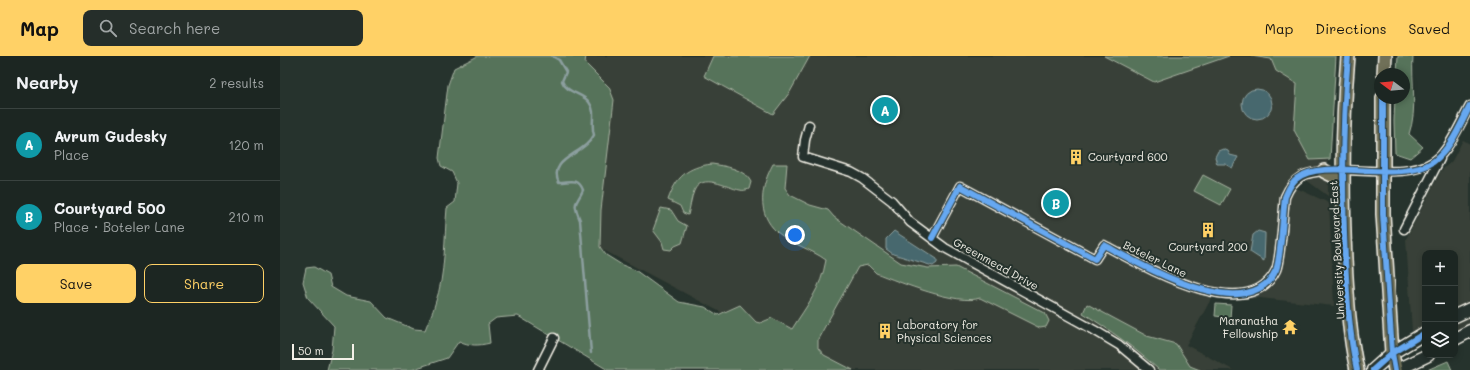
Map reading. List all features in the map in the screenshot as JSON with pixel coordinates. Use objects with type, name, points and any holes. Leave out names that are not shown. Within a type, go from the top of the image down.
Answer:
[{"type":"main road","name":"University Boulevard East","points":[[1348,56],[1343,113],[1342,170],[1347,285],[1357,370]]},
{"type":"main road","points":[[1384,68],[1385,56]]},
{"type":"main road","points":[[1383,104],[1383,172],[1386,272],[1392,353],[1396,370]]},
{"type":"main road","points":[[1324,171],[1338,178],[1343,186]]},
{"type":"street","points":[[1404,229],[1470,106]]},
{"type":"street","name":"Greenmead Drive","points":[[810,125],[805,140],[803,157],[851,172],[862,178],[892,201],[910,222],[962,259],[1119,345],[1150,370]]},
{"type":"street","name":"Boteler Lane","points":[[932,238],[960,186],[1095,259],[1104,245],[1166,278],[1186,285],[1213,292],[1242,292],[1254,290],[1265,284],[1277,268],[1285,197],[1296,179],[1308,172],[1342,170],[1383,172],[1422,168],[1442,156]]},
{"type":"street","points":[[1458,315],[1470,310]]},
{"type":"street","points":[[1458,337],[1470,331]]},
{"type":"street","points":[[1373,370],[1392,353],[1422,335]]},
{"type":"street","points":[[538,370],[554,338]]},
{"type":"street","points":[[1396,370],[1422,358]]},
{"type":"shaded area","points":[[497,56],[1321,56],[1327,134],[1328,196],[1305,179],[1296,188],[1329,203],[1334,306],[1260,298],[1240,299],[1212,297],[1186,345],[1233,370],[830,370],[473,181]]},
{"type":"shaded area","points":[[1463,140],[1470,144],[1470,329],[1458,331],[1458,250],[1422,250],[1422,336],[1412,331],[1406,239],[1441,171],[1452,161]]},
{"type":"green space","points":[[478,56],[586,56],[585,63],[609,87],[614,100],[601,210],[600,247],[606,255],[622,265],[635,270],[679,302],[705,307],[718,315],[740,305],[756,322],[760,323],[772,318],[792,329],[821,280],[826,260],[777,232],[770,225],[766,216],[763,208],[763,190],[769,172],[773,164],[787,164],[785,188],[790,195],[810,205],[828,210],[834,217],[901,263],[928,268],[956,267],[1045,313],[1049,321],[1046,327],[1040,328],[980,298],[970,300],[958,299],[928,292],[876,273],[868,265],[858,267],[818,339],[818,348],[824,355],[853,370],[608,370],[518,316],[496,318],[488,324],[490,343],[474,345],[459,341],[447,358],[411,370],[327,370],[332,350],[334,326],[308,298],[303,282],[306,268],[314,267],[328,275],[331,287],[346,296],[371,301],[387,318],[414,329],[425,330],[439,293],[443,269],[447,208],[455,202],[457,183],[452,172],[441,166],[439,158],[448,85],[454,68]]},
{"type":"green space","points":[[713,56],[810,56],[790,92],[773,114],[704,76]]},
{"type":"green space","points":[[1104,56],[1229,56],[1154,82]]},
{"type":"green space","points":[[1251,56],[1336,56],[1330,159],[1310,160],[1294,130],[1297,84],[1276,71],[1271,59]]},
{"type":"green space","points":[[1398,56],[1413,56],[1414,105],[1412,124],[1409,134],[1423,147],[1410,158],[1395,153],[1395,104],[1410,104],[1410,68],[1397,68]]},
{"type":"green space","points":[[712,164],[734,169],[744,174],[751,182],[749,189],[741,190],[715,183],[703,183],[698,185],[694,191],[688,215],[683,213],[680,206],[668,200],[675,185],[684,174],[689,171],[703,165]]},
{"type":"green space","points":[[1203,175],[1230,189],[1221,205],[1194,191]]},
{"type":"green space","points":[[661,208],[671,210],[678,221],[687,226],[682,243],[675,246],[671,250],[664,249],[662,242],[653,230]]},
{"type":"green space","points":[[1087,304],[1147,336],[1176,344],[1190,366],[1200,370],[1159,370],[1141,354],[1083,313]]},
{"type":"green space","points":[[1216,304],[1231,305],[1230,318],[1215,316]]},
{"type":"green space","points":[[1448,361],[1452,370],[1427,370]]},
{"type":"water","points":[[1257,89],[1268,93],[1272,104],[1268,115],[1257,119],[1246,115],[1242,104],[1246,93]]},
{"type":"water","points":[[1223,149],[1228,151],[1230,155],[1238,157],[1232,168],[1225,164],[1217,164],[1215,157],[1218,151]]},
{"type":"water","points":[[894,231],[937,259],[937,263],[933,266],[893,254],[886,249],[886,239]]},
{"type":"water","points":[[1258,231],[1265,233],[1264,261],[1250,252],[1253,235]]},
{"type":"waterway","points":[[552,56],[559,60],[566,72],[562,81],[564,85],[570,91],[586,99],[593,110],[594,135],[589,142],[562,162],[558,168],[557,174],[559,182],[573,181],[579,183],[583,190],[577,201],[576,209],[580,220],[591,353]]},
{"type":"cycle path","points":[[1348,56],[1344,132],[1344,234],[1349,315],[1357,370]]},
{"type":"cycle path","points":[[1383,104],[1383,214],[1392,353],[1395,370]]},
{"type":"cycle path","points":[[932,238],[960,186],[1095,259],[1104,245],[1167,277],[1193,287],[1219,293],[1242,294],[1262,287],[1276,270],[1281,246],[1285,197],[1296,179],[1309,173],[1325,170],[1402,171],[1419,168],[1433,162],[1450,144],[1470,106]]},
{"type":"cycle path","points":[[1373,370],[1392,353],[1422,335]]},
{"type":"place","name":"Avrum Gudesky","points":[[885,110]]},
{"type":"place","name":"Courtyard 600","points":[[1076,157]]},
{"type":"place","name":"Courtyard 500","points":[[1056,203]]},
{"type":"place","name":"Courtyard 200","points":[[1208,230]]},
{"type":"place","name":"Maranatha Fellowship","points":[[1290,327]]},
{"type":"place","name":"Laboratory for Physical Sciences","points":[[885,331]]}]
